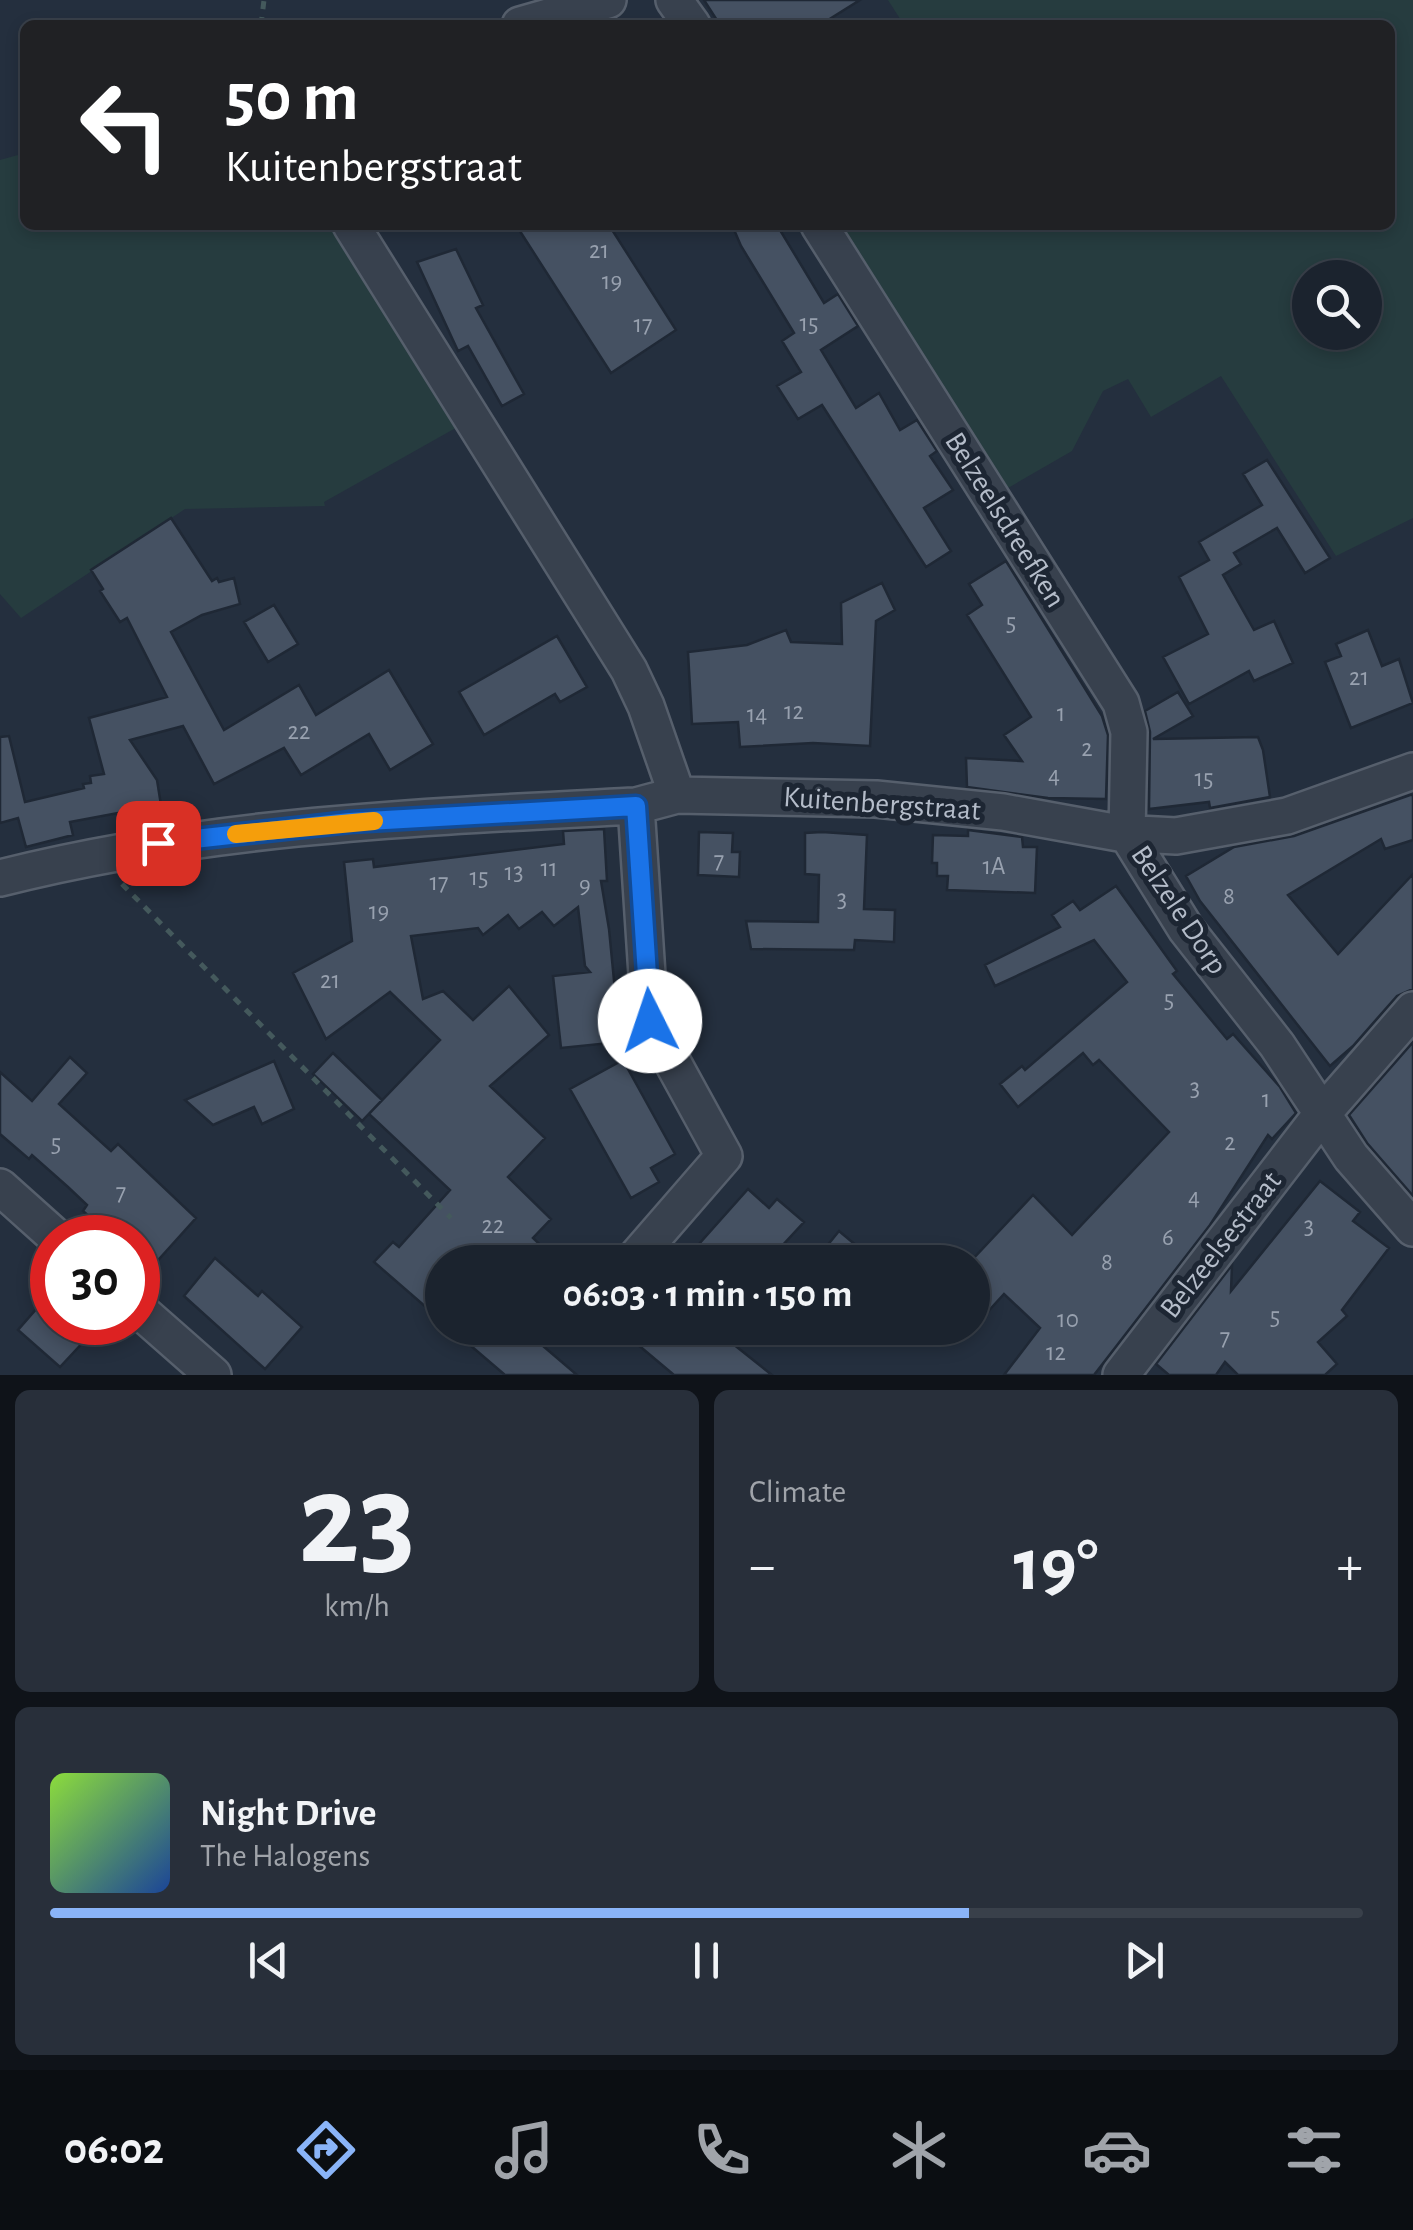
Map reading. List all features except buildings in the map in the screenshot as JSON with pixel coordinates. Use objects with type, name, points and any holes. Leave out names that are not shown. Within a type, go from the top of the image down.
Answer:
[{"type":"street","points":[[538,20],[608,0]]},
{"type":"street","points":[[355,230],[629,670],[678,795]]},
{"type":"street","name":"Belzeelsdreefken","points":[[821,230],[1121,703],[1129,732],[1127,834]]},
{"type":"street","name":"Belzele Dorp","points":[[1127,834],[1204,833],[1287,816],[1413,771]]},
{"type":"street","name":"Kuitenbergstraat","points":[[0,878],[98,854],[175,841],[350,822],[636,806],[678,795],[876,798],[1004,812],[1127,834]]},
{"type":"street","points":[[636,806],[650,1021],[724,1156],[647,1245]]},
{"type":"street","name":"Belzele Dorp","points":[[1127,834],[1186,929],[1276,1045],[1351,1157],[1413,1228]]},
{"type":"street","points":[[1322,1114],[1413,1010]]},
{"type":"street","name":"Belzeelsestraat","points":[[1121,1375],[1322,1114]]},
{"type":"street","points":[[0,1187],[31,1215]]},
{"type":"street","points":[[160,1327],[214,1375]]},
{"type":"path","points":[[98,854],[134,900],[451,1218]]},
{"type":"green space","points":[[888,0],[1413,0],[1413,518],[1336,556],[1221,376],[1151,417],[1128,379],[1103,391],[1072,451],[1001,492],[836,230],[1395,230],[1395,20],[901,20]]},
{"type":"green space","points":[[20,154],[20,230],[339,230],[461,425],[324,502],[325,506],[185,509],[21,618],[0,594],[0,160]]},
{"type":"slow traffic","points":[[236,834],[374,821]]},
{"type":"route","points":[[158,843],[350,822],[636,806],[650,1021]]}]
